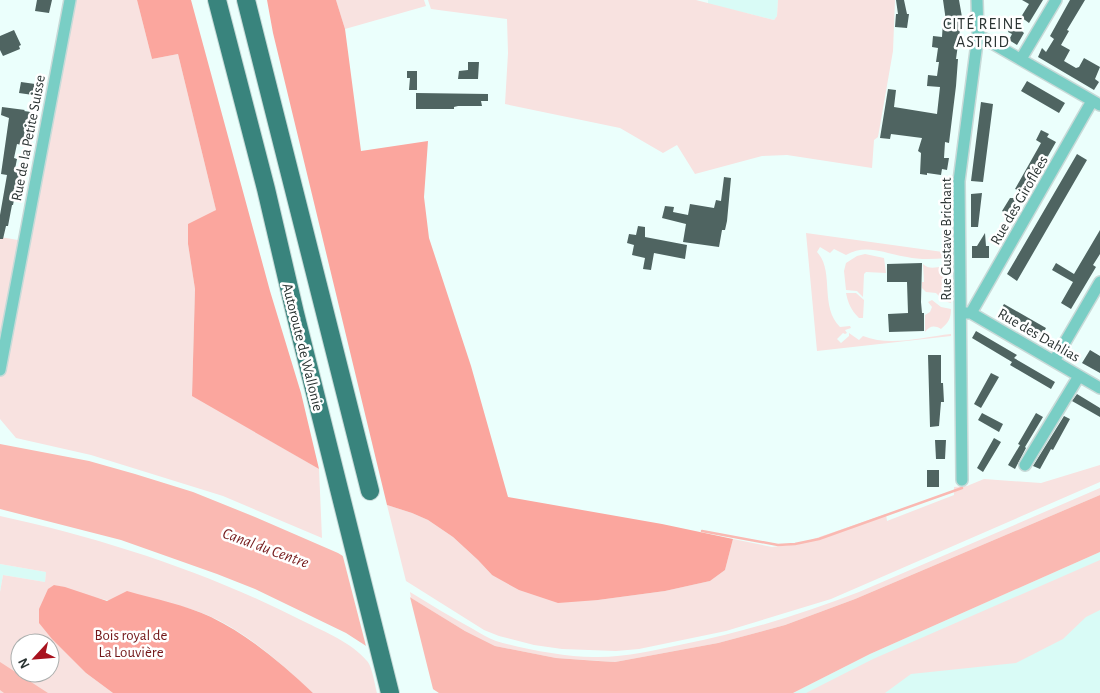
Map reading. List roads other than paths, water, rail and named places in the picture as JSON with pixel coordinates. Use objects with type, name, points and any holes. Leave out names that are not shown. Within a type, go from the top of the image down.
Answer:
[{"type":"highway","points":[[204,0],[211,21],[227,41]]},
{"type":"highway","name":"Autoroute de Wallonie","points":[[217,0],[266,189],[390,693]]},
{"type":"highway","name":"Autoroute de Wallonie","points":[[246,0],[370,491]]},
{"type":"highway","points":[[258,0],[278,127],[266,189]]},
{"type":"street","name":"Rue de la Petite Suisse","points":[[0,370],[70,0]]},
{"type":"street","name":"Rue Gustave Brichant","points":[[962,480],[966,313],[959,181],[978,35],[976,0]]},
{"type":"street","points":[[1021,60],[1056,0]]},
{"type":"street","points":[[978,35],[1096,103]]},
{"type":"street","name":"Rue des Giroflées","points":[[966,313],[1096,103]]},
{"type":"street","points":[[1054,361],[1100,282]]},
{"type":"street","name":"Rue des Dahlias","points":[[966,313],[1100,388]]},
{"type":"street","points":[[1025,465],[1079,376]]},
{"type":"water","name":"Canal du Centre","points":[[0,444],[89,461],[193,492],[338,553],[465,631],[495,646],[556,658],[615,662],[718,643],[785,625],[855,599],[1100,495],[1100,552],[870,654],[793,693],[439,693],[346,633],[255,589],[121,540],[0,509]]},
{"type":"water","points":[[0,662],[10,668],[10,683],[33,683],[48,693],[4,693],[0,690]]},
{"type":"waterway","points":[[702,531],[778,545],[795,544],[819,539],[962,488]]},
{"type":"district","name":"CITÉ REINE ASTRID","points":[[983,32]]},
{"type":"park label","name":"Bois royal de La Louvière","points":[[131,644]]}]
